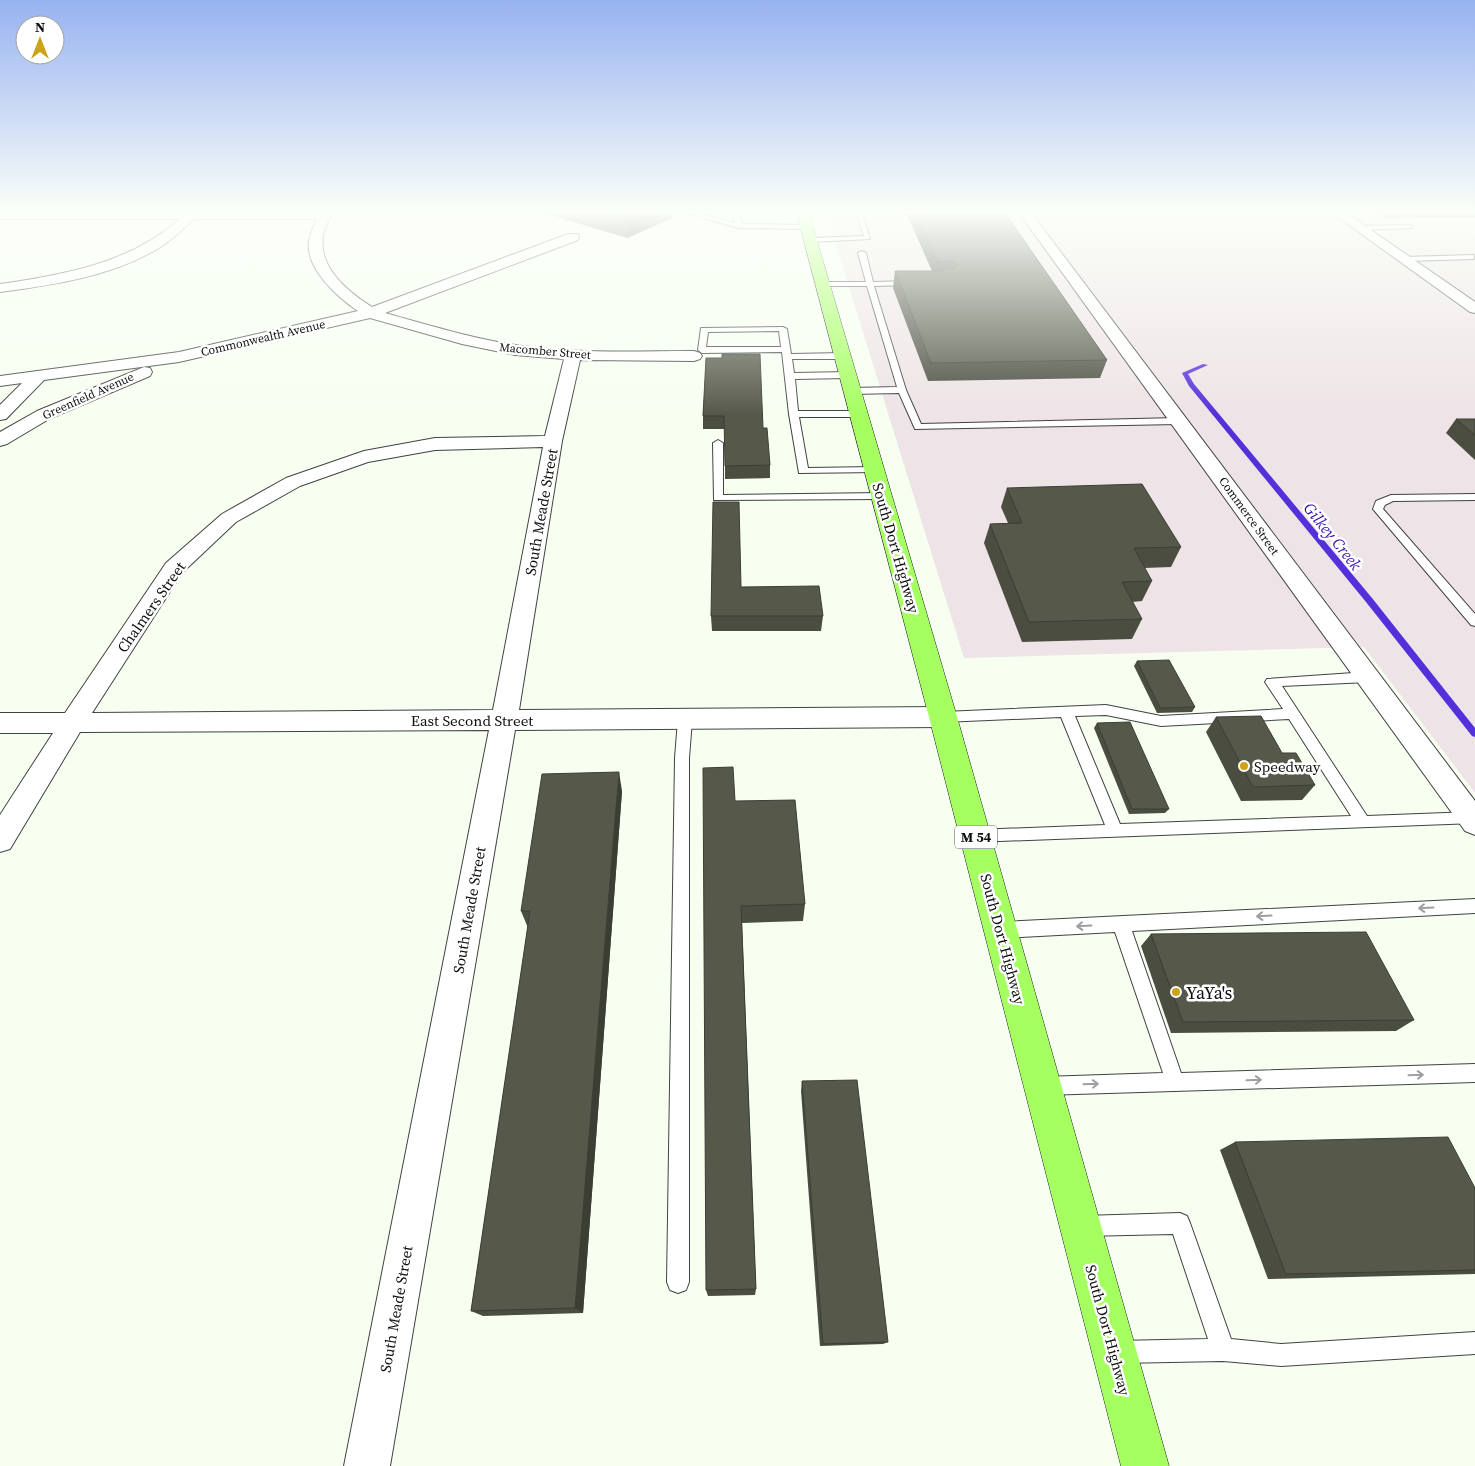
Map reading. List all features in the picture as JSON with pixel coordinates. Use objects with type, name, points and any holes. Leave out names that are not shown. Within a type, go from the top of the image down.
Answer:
[{"type":"main road","name":"South Dort Highway","points":[[821,278],[943,717],[1145,1466]]},
{"type":"street","points":[[0,288],[55,278]]},
{"type":"street","points":[[330,278],[348,298],[370,313]]},
{"type":"street","name":"Commonwealth Avenue","points":[[0,382],[179,357],[370,313],[462,278]]},
{"type":"street","name":"Commerce Street","points":[[1074,278],[1473,820]]},
{"type":"street","points":[[1432,278],[1475,309]]},
{"type":"street","name":"Macomber Street","points":[[370,313],[462,340],[515,350],[572,355],[694,356]]},
{"type":"street","name":"South Meade Street","points":[[367,1466],[553,442],[572,355]]},
{"type":"street","name":"Greenfield Avenue","points":[[0,440],[43,415],[179,357]]},
{"type":"street","points":[[0,415],[38,377]]},
{"type":"street","name":"Chalmers Street","points":[[0,840],[174,568],[229,518],[293,482],[364,457],[435,444],[553,442]]},
{"type":"street","name":"East Second Street","points":[[0,723],[943,717]]},
{"type":"lane","points":[[869,278],[902,390],[918,427],[1179,421]]},
{"type":"lane","points":[[823,284],[919,283]]},
{"type":"lane","points":[[851,384],[786,353],[702,350],[704,330],[783,329],[786,353],[790,376],[794,414],[803,471],[878,483]]},
{"type":"lane","points":[[790,376],[902,390]]},
{"type":"lane","points":[[794,414],[851,384]]},
{"type":"lane","points":[[718,444],[718,498],[878,483]]},
{"type":"lane","points":[[1475,497],[1391,498],[1380,503],[1378,509],[1475,622]]},
{"type":"lane","points":[[1363,822],[1272,682],[1368,677]]},
{"type":"lane","points":[[943,717],[1106,710],[1161,721],[1293,714]]},
{"type":"lane","points":[[1066,712],[1115,831]]},
{"type":"lane","points":[[678,1282],[682,768],[685,720]]},
{"type":"lane","points":[[975,836],[1363,822],[1473,820]]},
{"type":"lane","points":[[1000,930],[1475,906]]},
{"type":"lane","points":[[1121,924],[1175,1082]]},
{"type":"lane","points":[[1042,1086],[1475,1073]]},
{"type":"lane","points":[[1080,1226],[1180,1223],[1223,1350]]},
{"type":"lane","points":[[1115,1352],[1223,1350],[1281,1355],[1475,1343]]},
{"type":"shaded area","points":[[846,278],[1475,278],[1475,793],[1364,647],[964,658]]},
{"type":"building","points":[[898,278],[1050,278],[1107,360],[931,363]]},
{"type":"building","points":[[722,354],[760,354],[763,428],[767,428],[770,465],[725,466],[724,416],[703,416],[706,358],[722,358]]},
{"type":"building","points":[[1456,419],[1475,419],[1475,435]]},
{"type":"building","points":[[1142,484],[1181,547],[1134,548],[1152,581],[1122,582],[1142,619],[1029,622],[990,524],[1022,523],[1007,488]]},
{"type":"building","points":[[713,502],[739,502],[741,587],[819,586],[823,616],[711,616]]},
{"type":"building","points":[[1169,660],[1195,707],[1160,708],[1137,661]]},
{"type":"building","points":[[1261,716],[1282,753],[1296,753],[1315,785],[1253,787],[1216,717]]},
{"type":"building","points":[[1130,722],[1169,809],[1132,809],[1097,723]]},
{"type":"building","points":[[733,767],[735,801],[795,800],[805,904],[741,906],[756,1289],[706,1290],[703,768]]},
{"type":"building","points":[[619,772],[575,1308],[471,1311],[530,911],[521,911],[542,774]]},
{"type":"building","points":[[1366,932],[1414,1020],[1183,1022],[1151,934]]},
{"type":"building","points":[[857,1080],[888,1342],[823,1344],[802,1081]]},
{"type":"building","points":[[1448,1137],[1475,1188],[1475,1270],[1286,1274],[1235,1142]]},
{"type":"waterway","name":"Gilkey Creek","points":[[1205,365],[1185,373],[1191,385],[1369,600],[1475,734]]},
{"type":"place","name":"Speedway","points":[[1244,766]]},
{"type":"place","name":"YaYa's","points":[[1176,992]]}]
